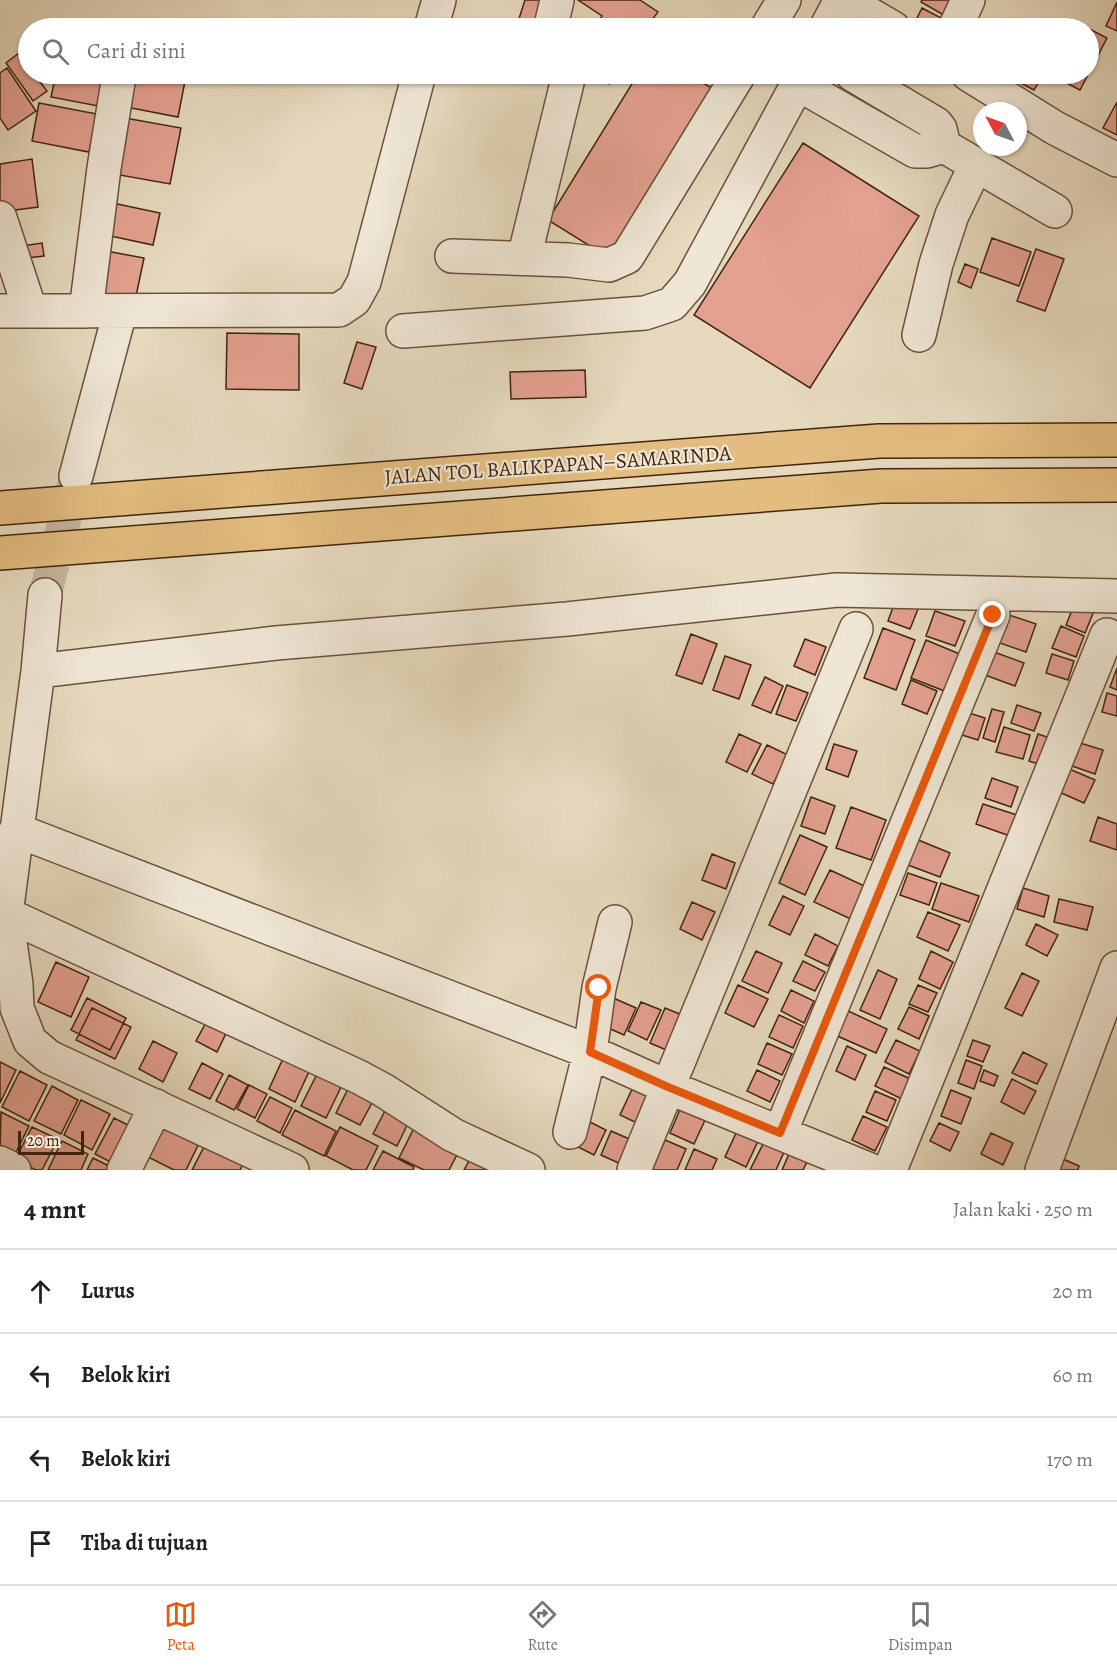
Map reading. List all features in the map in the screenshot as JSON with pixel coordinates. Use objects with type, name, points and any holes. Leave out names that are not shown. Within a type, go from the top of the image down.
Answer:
[{"type":"highway","name":"JALAN TOL BALIKPAPAN–SAMARINDA","points":[[0,508],[879,441],[1117,441]]},
{"type":"highway","points":[[0,553],[881,486],[1117,485]]},
{"type":"street","points":[[434,18],[439,0]]},
{"type":"street","points":[[773,18],[784,0]]},
{"type":"street","points":[[832,18],[843,0],[875,18]]},
{"type":"street","points":[[960,18],[968,0]]},
{"type":"street","points":[[86,311],[104,168],[118,84]]},
{"type":"street","points":[[0,218],[15,310],[120,312],[339,310],[354,300],[364,282],[416,84]]},
{"type":"street","points":[[524,258],[567,84]]},
{"type":"street","points":[[452,256],[568,260],[609,265],[627,256],[733,84]]},
{"type":"street","points":[[403,331],[645,313],[672,304],[690,283],[798,84]]},
{"type":"street","points":[[809,84],[915,151],[927,151],[944,146]]},
{"type":"street","points":[[869,84],[936,124],[940,129],[944,146],[1055,211]]},
{"type":"street","points":[[984,84],[1055,128],[1117,160]]},
{"type":"street","points":[[919,335],[936,264],[952,215],[976,165]]},
{"type":"street","points":[[76,476],[120,312]]},
{"type":"street","points":[[38,671],[276,643],[567,619],[837,590],[1117,596]]},
{"type":"street","points":[[45,596],[38,671],[6,914],[16,984],[8,1007],[30,1041],[49,1057],[156,1106],[250,1161],[292,1170]]},
{"type":"street","points":[[780,1133],[993,615]]},
{"type":"street","points":[[633,1170],[856,629]]},
{"type":"street","points":[[890,1170],[1107,634]]},
{"type":"street","points":[[16,830],[590,1052],[668,1087],[870,1170]]},
{"type":"street","points":[[6,914],[372,1083],[453,1136],[528,1170]]},
{"type":"street","points":[[570,1132],[590,1052],[599,988],[615,922]]},
{"type":"street","points":[[1042,1170],[1117,968]]},
{"type":"street","points":[[123,1170],[156,1106]]},
{"type":"street","points":[[0,1163],[14,1170]]},
{"type":"building","points":[[525,0],[542,0],[536,18],[519,18]]},
{"type":"building","points":[[578,0],[640,0],[658,12],[654,18],[601,18],[602,16]]},
{"type":"building","points":[[922,0],[957,0],[947,17],[921,2]]},
{"type":"building","points":[[1117,2],[1117,31],[1106,26]]},
{"type":"building","points":[[922,8],[941,18],[917,18]]},
{"type":"building","points":[[1099,34],[1107,38],[1099,53]]},
{"type":"building","points":[[18,54],[18,80],[6,63]]},
{"type":"building","points":[[7,68],[36,111],[8,130],[0,118],[0,73]]},
{"type":"building","points":[[21,84],[42,84],[47,91],[33,101]]},
{"type":"building","points":[[54,84],[103,84],[98,106],[51,97]]},
{"type":"building","points":[[131,84],[184,84],[178,117],[126,107]]},
{"type":"building","points":[[632,84],[705,84],[715,90],[611,259],[548,220]]},
{"type":"building","points":[[1022,84],[1037,84],[1034,90]]},
{"type":"building","points":[[1068,84],[1083,84],[1080,90]]},
{"type":"building","points":[[1117,102],[1117,135],[1103,128]]},
{"type":"building","points":[[39,103],[97,114],[89,152],[32,141]]},
{"type":"building","points":[[125,118],[181,128],[170,184],[114,174]]},
{"type":"building","points":[[803,143],[919,216],[810,388],[694,315]]},
{"type":"building","points":[[32,159],[38,207],[0,212],[0,164]]},
{"type":"building","points":[[108,202],[160,213],[153,245],[101,234]]},
{"type":"building","points":[[992,238],[1031,252],[1019,286],[980,272]]},
{"type":"building","points":[[42,243],[44,256],[18,259],[16,247]]},
{"type":"building","points":[[1036,249],[1064,259],[1045,311],[1017,301]]},
{"type":"building","points":[[106,251],[144,258],[135,301],[97,294]]},
{"type":"building","points":[[965,264],[978,269],[971,288],[958,282]]},
{"type":"building","points":[[227,333],[299,334],[299,390],[226,389]]},
{"type":"building","points":[[357,342],[376,347],[362,389],[344,383]]},
{"type":"building","points":[[585,370],[586,397],[511,399],[510,372]]},
{"type":"building","points":[[897,596],[920,604],[910,629],[888,621]]},
{"type":"building","points":[[1077,598],[1096,606],[1085,633],[1066,625]]},
{"type":"building","points":[[935,611],[965,621],[955,646],[926,636]]},
{"type":"building","points":[[1006,614],[1036,624],[1026,652],[997,642]]},
{"type":"building","points":[[1061,626],[1084,636],[1076,657],[1052,648]]},
{"type":"building","points":[[883,628],[915,640],[896,690],[864,678]]},
{"type":"building","points":[[691,634],[717,644],[702,684],[676,675]]},
{"type":"building","points":[[805,639],[826,647],[815,675],[794,666]]},
{"type":"building","points":[[926,640],[962,655],[947,692],[911,678]]},
{"type":"building","points":[[994,652],[1024,663],[1015,686],[985,675]]},
{"type":"building","points":[[1052,654],[1074,661],[1068,680],[1046,673]]},
{"type":"building","points":[[725,656],[751,665],[739,699],[713,690]]},
{"type":"building","points":[[1117,668],[1117,690],[1110,687]]},
{"type":"building","points":[[765,677],[783,686],[771,713],[752,705]]},
{"type":"building","points":[[911,680],[937,691],[927,714],[902,704]]},
{"type":"building","points":[[787,685],[808,693],[796,721],[776,714]]},
{"type":"building","points":[[1107,693],[1117,696],[1117,716],[1102,712]]},
{"type":"building","points":[[1017,705],[1041,713],[1034,731],[1011,723]]},
{"type":"building","points":[[992,709],[1004,712],[995,742],[983,738]]},
{"type":"building","points":[[969,713],[985,718],[978,740],[962,735]]},
{"type":"building","points":[[1004,727],[1030,735],[1023,759],[996,752]]},
{"type":"building","points":[[739,734],[761,744],[747,772],[726,762]]},
{"type":"building","points":[[1038,734],[1056,740],[1047,767],[1029,761]]},
{"type":"building","points":[[1080,743],[1103,750],[1095,774],[1072,766]]},
{"type":"building","points":[[834,744],[857,751],[848,777],[826,769]]},
{"type":"building","points":[[767,745],[788,755],[773,784],[752,774]]},
{"type":"building","points":[[1067,768],[1095,780],[1084,803],[1057,791]]},
{"type":"building","points":[[992,778],[1018,787],[1011,807],[985,798]]},
{"type":"building","points":[[811,797],[835,806],[825,834],[801,826]]},
{"type":"building","points":[[983,804],[1017,815],[1010,836],[976,824]]},
{"type":"building","points":[[851,807],[886,820],[871,860],[836,848]]},
{"type":"building","points":[[1098,817],[1117,824],[1117,850],[1090,841]]},
{"type":"building","points":[[800,835],[827,847],[805,895],[779,883]]},
{"type":"building","points":[[911,837],[950,853],[940,877],[900,862]]},
{"type":"building","points":[[712,854],[735,863],[726,889],[702,880]]},
{"type":"building","points":[[830,870],[871,889],[855,921],[814,902]]},
{"type":"building","points":[[908,873],[937,883],[929,905],[900,895]]},
{"type":"building","points":[[941,883],[979,896],[969,922],[932,909]]},
{"type":"building","points":[[1023,888],[1049,896],[1044,917],[1017,909]]},
{"type":"building","points":[[783,896],[804,906],[790,935],[769,925]]},
{"type":"building","points":[[1059,899],[1093,907],[1087,930],[1054,922]]},
{"type":"building","points":[[692,902],[715,912],[702,940],[680,929]]},
{"type":"building","points":[[928,912],[960,925],[948,951],[917,937]]},
{"type":"building","points":[[1036,924],[1058,935],[1047,956],[1026,945]]},
{"type":"building","points":[[815,934],[838,946],[828,966],[805,955]]},
{"type":"building","points":[[756,951],[782,963],[768,993],[742,981]]},
{"type":"building","points":[[931,951],[953,962],[940,989],[919,979]]},
{"type":"building","points":[[803,961],[825,972],[815,991],[793,981]]},
{"type":"building","points":[[56,962],[89,977],[71,1017],[38,1002]]},
{"type":"building","points":[[878,970],[897,979],[880,1019],[860,1010]]},
{"type":"building","points":[[1022,973],[1039,981],[1022,1016],[1005,1008]]},
{"type":"building","points":[[738,985],[768,999],[754,1027],[725,1013]]},
{"type":"building","points":[[918,985],[937,993],[928,1012],[909,1004]]},
{"type":"building","points":[[791,990],[814,1001],[804,1023],[781,1011]]},
{"type":"building","points":[[611,997],[636,1008],[624,1035],[599,1024]]},
{"type":"building","points":[[87,998],[126,1018],[110,1050],[71,1030]]},
{"type":"building","points":[[641,1002],[661,1010],[647,1040],[628,1031]]},
{"type":"building","points":[[909,1007],[929,1016],[919,1039],[898,1029]]},
{"type":"building","points":[[92,1008],[131,1027],[115,1059],[76,1040]]},
{"type":"building","points":[[665,1008],[687,1017],[671,1052],[650,1043]]},
{"type":"building","points":[[846,1010],[887,1029],[876,1053],[835,1035]]},
{"type":"building","points":[[779,1015],[803,1026],[793,1048],[769,1037]]},
{"type":"building","points":[[209,1017],[229,1027],[217,1052],[196,1041]]},
{"type":"building","points":[[896,1040],[920,1051],[909,1074],[885,1062]]},
{"type":"building","points":[[973,1040],[990,1046],[983,1062],[967,1056]]},
{"type":"building","points":[[153,1041],[177,1053],[163,1082],[139,1069]]},
{"type":"building","points":[[767,1043],[792,1054],[782,1075],[758,1064]]},
{"type":"building","points":[[847,1046],[866,1055],[855,1080],[836,1071]]},
{"type":"building","points":[[286,1052],[312,1065],[295,1102],[269,1089]]},
{"type":"building","points":[[1023,1052],[1047,1064],[1037,1084],[1012,1073]]},
{"type":"building","points":[[966,1060],[982,1066],[974,1089],[958,1083]]},
{"type":"building","points":[[0,1062],[16,1070],[0,1103]]},
{"type":"building","points":[[202,1063],[223,1074],[210,1099],[189,1089]]},
{"type":"building","points":[[884,1067],[915,1081],[906,1101],[875,1086]]},
{"type":"building","points":[[757,1070],[780,1081],[770,1102],[747,1091]]},
{"type":"building","points":[[984,1070],[998,1076],[994,1086],[980,1081]]},
{"type":"building","points":[[20,1071],[47,1085],[29,1121],[2,1107]]},
{"type":"building","points":[[318,1072],[342,1085],[326,1118],[301,1106]]},
{"type":"building","points":[[229,1075],[248,1085],[234,1110],[216,1101]]},
{"type":"building","points":[[1012,1079],[1036,1091],[1024,1114],[1001,1102]]},
{"type":"building","points":[[249,1085],[267,1094],[255,1118],[237,1109]]},
{"type":"building","points":[[634,1085],[654,1094],[639,1124],[620,1115]]},
{"type":"building","points":[[52,1086],[78,1100],[61,1134],[34,1121]]},
{"type":"building","points":[[349,1087],[374,1099],[360,1125],[336,1113]]},
{"type":"building","points":[[951,1090],[971,1098],[961,1124],[941,1116]]},
{"type":"building","points":[[875,1091],[896,1100],[887,1121],[866,1112]]},
{"type":"building","points":[[270,1097],[292,1108],[280,1133],[257,1121]]},
{"type":"building","points":[[81,1100],[110,1114],[92,1150],[64,1135]]},
{"type":"building","points":[[388,1105],[411,1117],[397,1146],[373,1134]]},
{"type":"building","points":[[681,1107],[706,1118],[694,1144],[670,1133]]},
{"type":"building","points":[[295,1110],[336,1131],[324,1156],[282,1135]]},
{"type":"building","points":[[1,1112],[29,1126],[11,1162],[0,1156]]},
{"type":"building","points":[[863,1116],[887,1127],[875,1151],[852,1140]]},
{"type":"building","points":[[114,1118],[138,1130],[120,1167],[95,1154]]},
{"type":"building","points":[[586,1120],[606,1130],[594,1155],[574,1145]]},
{"type":"building","points":[[164,1121],[201,1139],[186,1170],[174,1170],[146,1156]]},
{"type":"building","points":[[939,1123],[959,1132],[950,1151],[930,1141]]},
{"type":"building","points":[[32,1127],[58,1139],[42,1170],[36,1170],[15,1160]]},
{"type":"building","points":[[340,1127],[378,1146],[366,1170],[353,1170],[326,1156]]},
{"type":"building","points":[[414,1128],[459,1151],[449,1170],[424,1170],[399,1158]]},
{"type":"building","points":[[611,1131],[634,1141],[623,1165],[601,1155]]},
{"type":"building","points":[[737,1131],[758,1141],[746,1167],[725,1157]]},
{"type":"building","points":[[991,1133],[1013,1143],[1003,1165],[981,1154]]},
{"type":"building","points":[[665,1140],[686,1149],[677,1170],[652,1170]]},
{"type":"building","points":[[62,1141],[88,1154],[81,1170],[48,1170]]},
{"type":"building","points":[[764,1142],[784,1152],[776,1170],[750,1170]]},
{"type":"building","points":[[206,1143],[244,1162],[240,1170],[192,1170]]},
{"type":"building","points":[[694,1149],[717,1159],[712,1170],[685,1170]]},
{"type":"building","points":[[383,1151],[414,1167],[413,1170],[373,1170]]},
{"type":"building","points":[[789,1154],[807,1162],[803,1170],[782,1170]]},
{"type":"building","points":[[1054,1155],[1079,1166],[1078,1170],[1047,1170]]},
{"type":"building","points":[[93,1158],[117,1170],[87,1170]]},
{"type":"building","points":[[470,1159],[492,1170],[464,1170]]},
{"type":"tunnel","points":[[45,595],[76,476]]},
{"type":"route","points":[[599,988],[590,1052],[780,1133],[993,615]]}]
